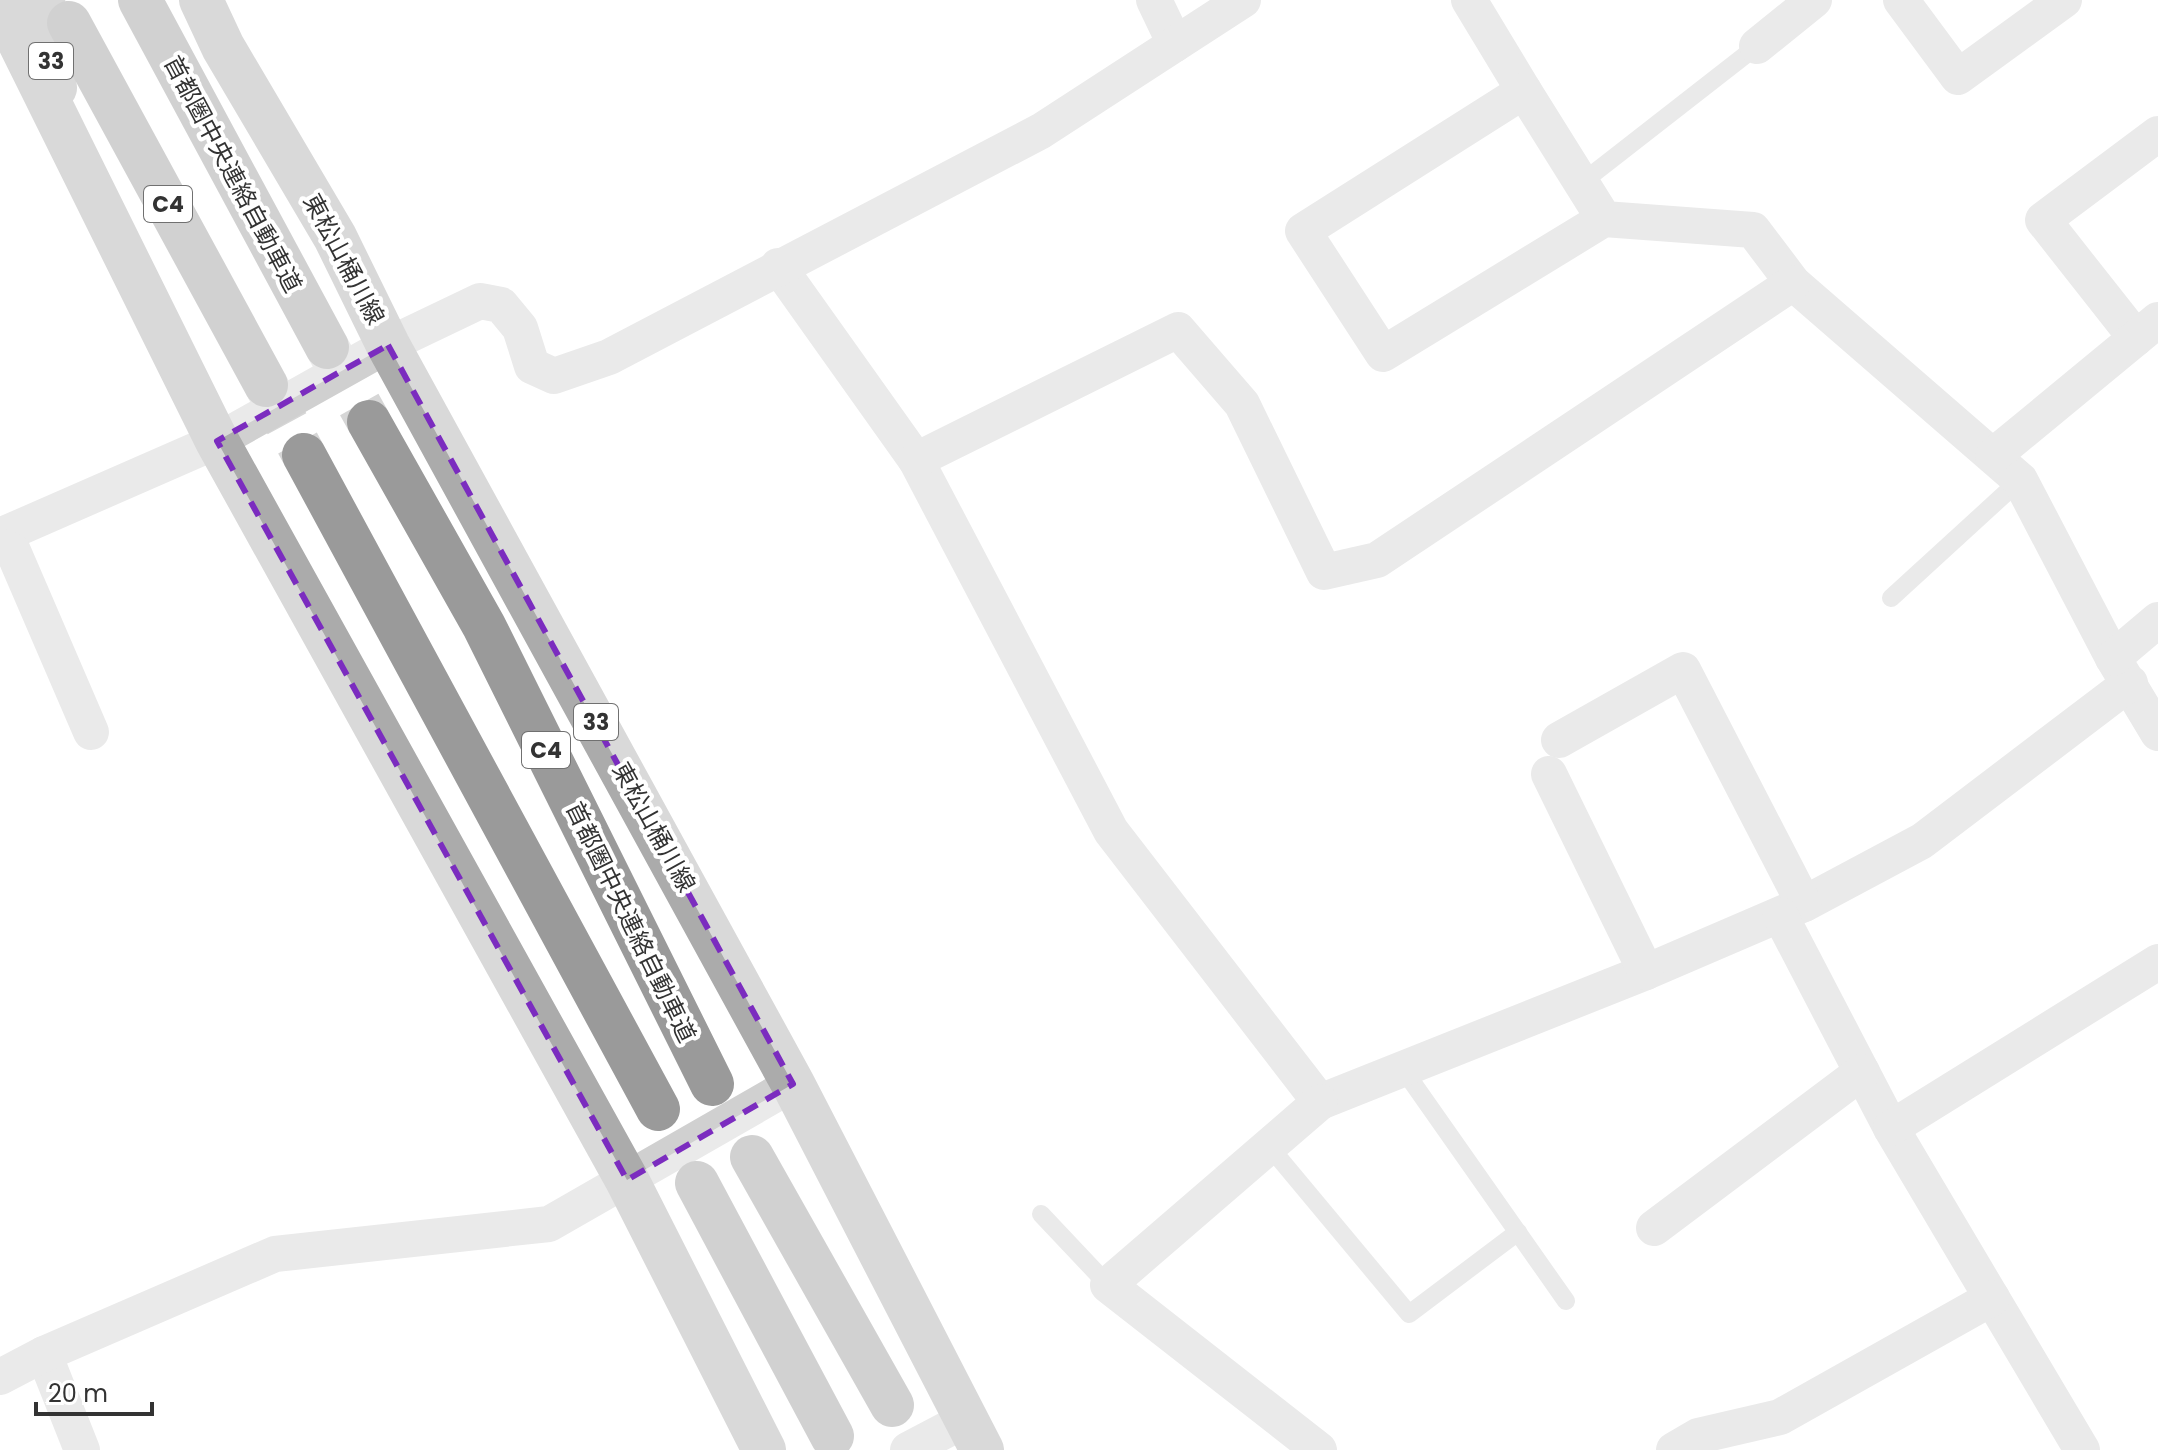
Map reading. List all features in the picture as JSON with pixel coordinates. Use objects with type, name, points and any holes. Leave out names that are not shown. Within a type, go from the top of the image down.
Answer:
[{"type":"highway","name":"首都圏中央連絡自動車道","points":[[140,0],[327,347]]},
{"type":"highway","name":"C4","points":[[56,12],[266,385]]},
{"type":"highway","name":"首都圏中央連絡自動車道","points":[[369,422],[484,626],[712,1084]]},
{"type":"highway","points":[[304,455],[658,1109]]},
{"type":"highway","points":[[752,1157],[892,1405]]},
{"type":"highway","points":[[697,1183],[832,1436]]},
{"type":"main road","name":"東松山桶川線","points":[[201,0],[223,47],[335,237],[388,345],[793,1084],[974,1434]]},
{"type":"main road","name":"33","points":[[0,3],[217,441],[627,1180],[764,1450]]},
{"type":"main road","name":"33","points":[[56,12],[59,122]]},
{"type":"street","points":[[1154,0],[1175,44]]},
{"type":"street","points":[[0,536],[217,441],[388,345],[480,301],[501,305],[520,328],[532,366],[554,376],[609,357],[1041,131],[1243,0]]},
{"type":"street","points":[[1469,0],[1604,219]]},
{"type":"street","points":[[1757,46],[1814,0]]},
{"type":"street","points":[[1901,0],[1958,77],[2064,0]]},
{"type":"street","points":[[1524,91],[1303,231],[1383,354],[1604,219],[1753,230],[1793,283],[2020,480],[2121,671],[2158,733]]},
{"type":"street","points":[[1993,456],[2147,329],[2043,220],[2158,134]]},
{"type":"street","points":[[778,266],[916,460],[1111,831],[1320,1102]]},
{"type":"street","points":[[916,460],[1178,330],[1242,404],[1324,572],[1377,560],[1793,283]]},
{"type":"street","points":[[0,546],[13,551],[91,732]]},
{"type":"street","points":[[1319,1450],[1108,1285],[1320,1102],[1646,972],[1792,910],[1922,841],[2121,671],[2158,620]]},
{"type":"street","points":[[1559,740],[1683,670],[1862,1072],[1891,1128],[2082,1450]]},
{"type":"street","points":[[1549,774],[1646,972]]},
{"type":"street","points":[[1891,1128],[2158,962]]},
{"type":"street","points":[[1654,1228],[1862,1072]]},
{"type":"street","points":[[0,1377],[44,1354],[275,1254],[549,1224],[793,1084]]},
{"type":"street","points":[[1674,1450],[1698,1436],[1780,1417],[1992,1298]]},
{"type":"street","points":[[44,1354],[82,1450]]},
{"type":"street","points":[[908,1450],[974,1434]]},
{"type":"lane","points":[[1580,184],[1757,46]]},
{"type":"lane","points":[[1891,598],[2020,480]]},
{"type":"lane","points":[[1403,1069],[1566,1301]]},
{"type":"lane","points":[[1269,1146],[1409,1314],[1518,1232]]},
{"type":"lane","points":[[1041,1214],[1108,1285]]},
{"type":"highlighted area","points":[[388,345],[793,1084],[627,1180],[217,441]]},
{"type":"tunnel","points":[[327,347],[369,422]]},
{"type":"tunnel","points":[[266,385],[304,455]]}]
